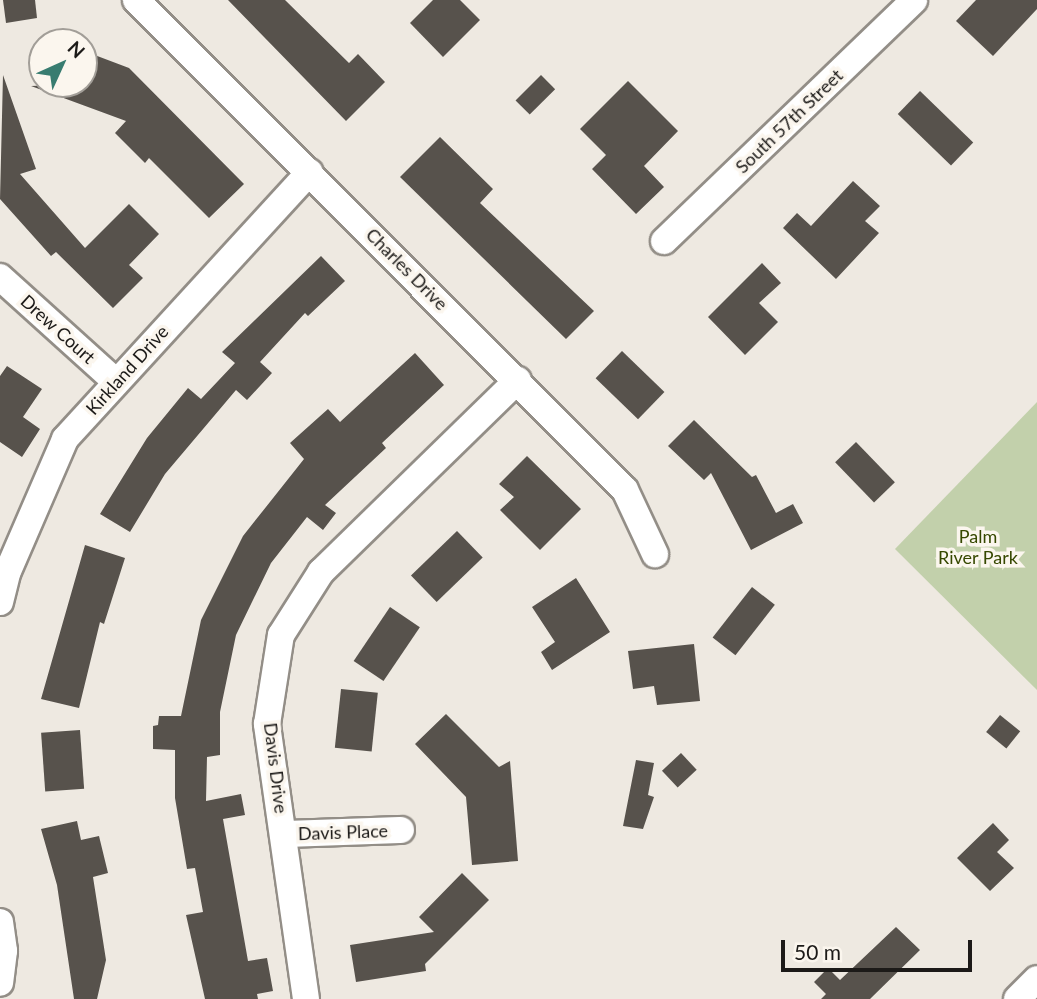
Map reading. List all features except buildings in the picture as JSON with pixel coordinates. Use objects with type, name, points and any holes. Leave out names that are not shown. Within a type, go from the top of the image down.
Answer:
[{"type":"street","name":"Charles Drive","points":[[136,0],[519,380],[625,490],[655,554]]},
{"type":"street","name":"South 57th Street","points":[[664,242],[914,0]]},
{"type":"street","name":"Kirkland Drive","points":[[0,602],[4,570],[65,439],[310,172]]},
{"type":"street","name":"Drew Court","points":[[0,277],[115,382]]},
{"type":"street","name":"Davis Drive","points":[[306,999],[285,834],[267,724],[281,635],[321,572],[519,380]]},
{"type":"street","name":"Davis Place","points":[[285,834],[401,830]]},
{"type":"street","points":[[0,922],[4,951],[0,983]]},
{"type":"street","points":[[1017,999],[1037,979]]},
{"type":"green space","name":"Palm River Park","points":[[1037,402],[1037,690],[895,549]]}]
